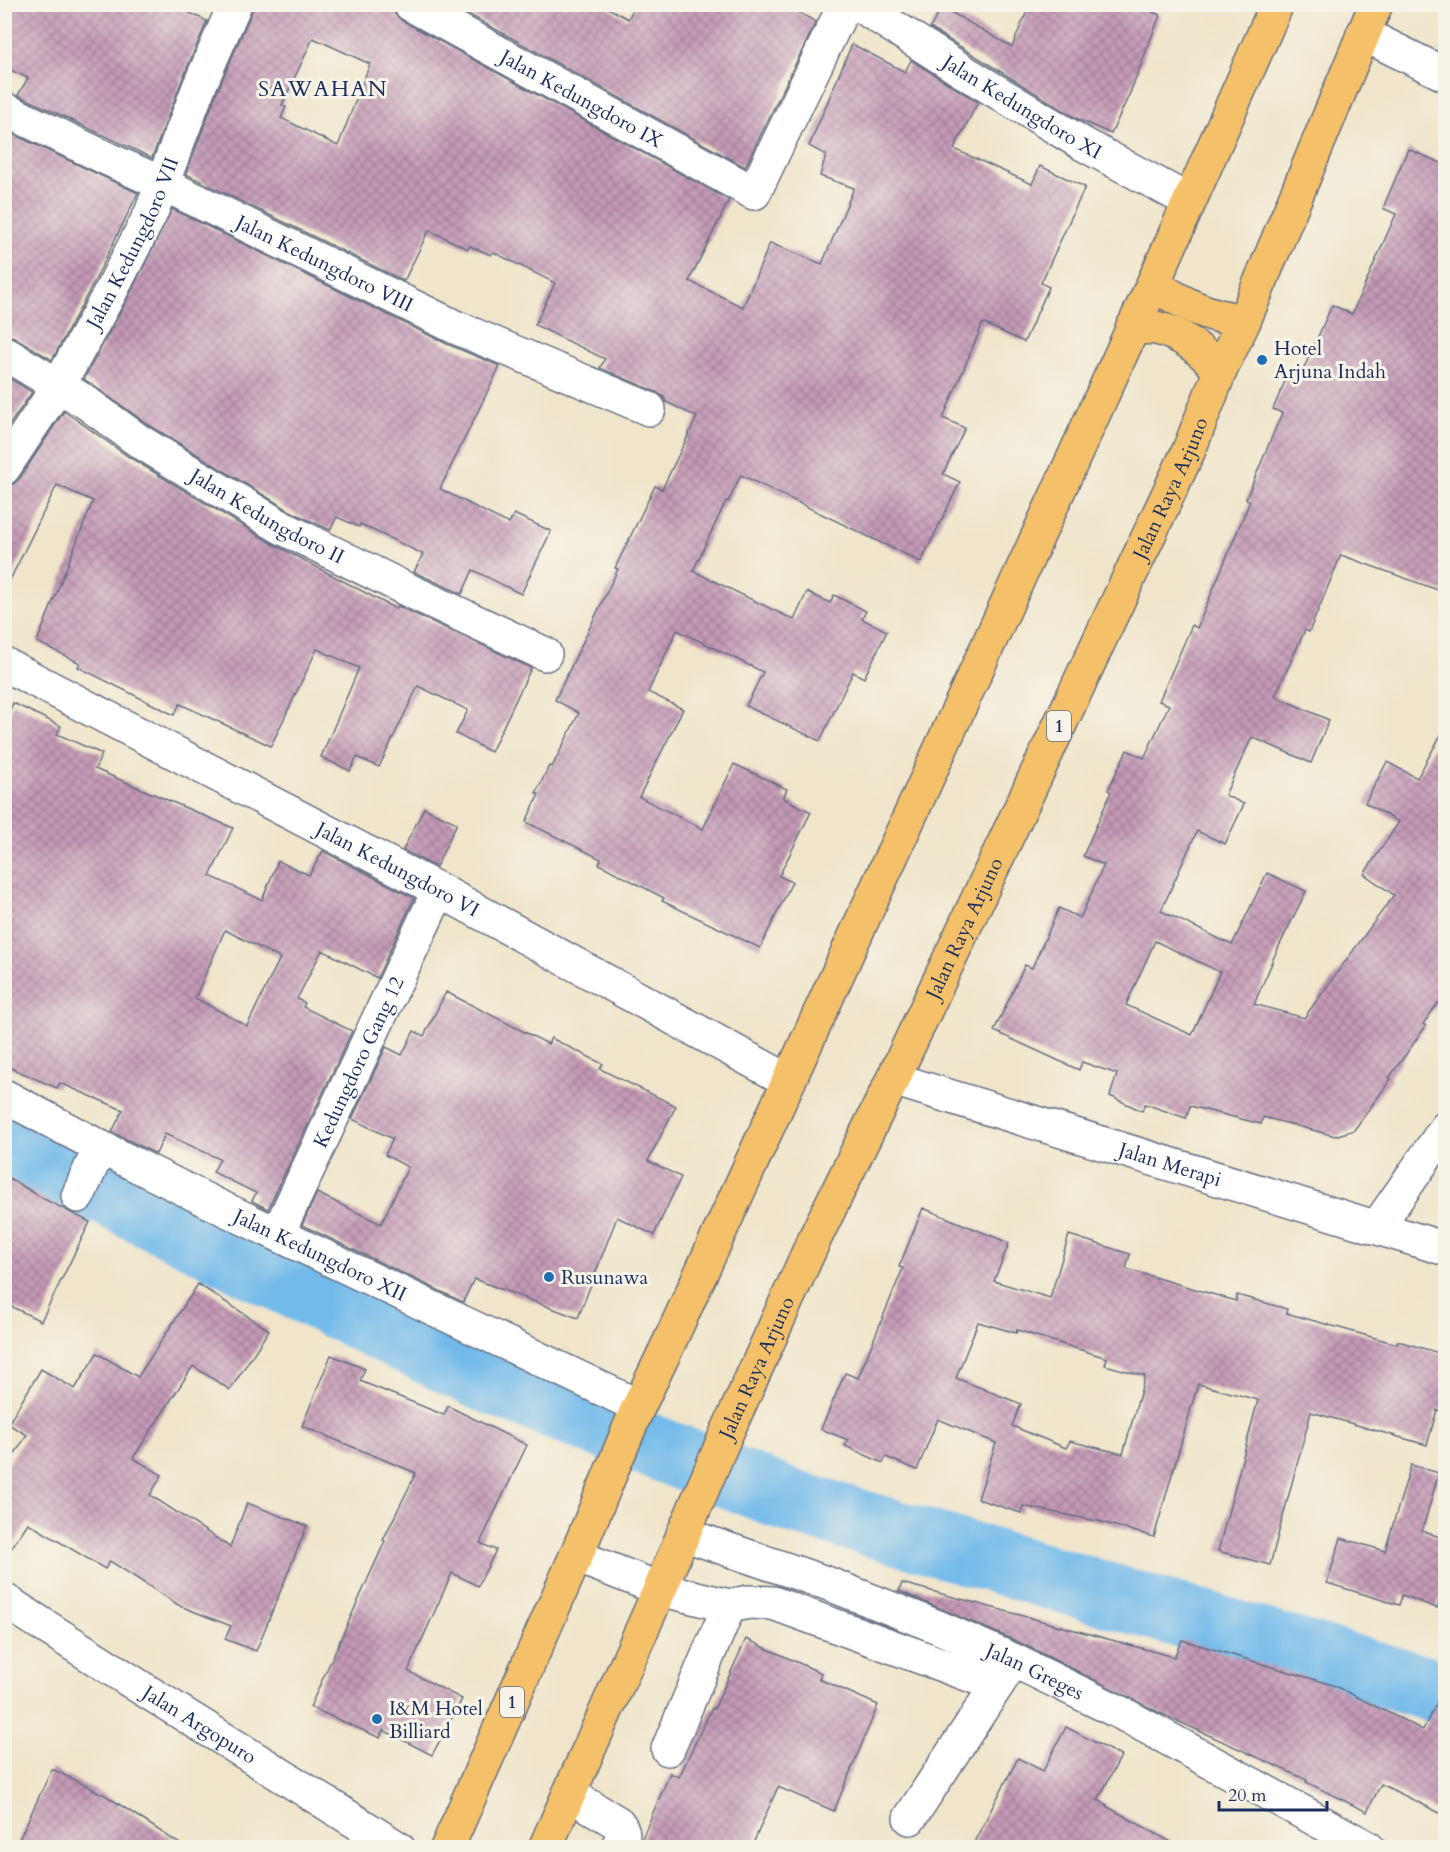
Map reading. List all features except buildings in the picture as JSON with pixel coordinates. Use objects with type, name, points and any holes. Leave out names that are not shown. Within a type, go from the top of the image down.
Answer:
[{"type":"highway","name":"1","points":[[447,1848],[576,1556],[637,1409],[1153,284],[1277,4]]},
{"type":"highway","name":"Jalan Raya Arjuno","points":[[545,1848],[724,1439],[815,1238],[1189,450],[1220,371],[1244,321],[1369,19]]},
{"type":"highway","points":[[1153,284],[1196,310],[1222,318],[1244,321]]},
{"type":"highway","points":[[1132,328],[1156,328],[1191,342],[1206,354],[1220,371]]},
{"type":"street","name":"Jalan Kedungdoro VII","points":[[4,468],[58,385],[151,213],[199,87],[235,4]]},
{"type":"street","name":"Jalan Kedungdoro IX","points":[[410,4],[754,193],[845,4]]},
{"type":"street","name":"Jalan Kedungdoro XI","points":[[858,4],[1083,144],[1189,201]]},
{"type":"street","points":[[1369,19],[1446,75]]},
{"type":"street","name":"Jalan Kedungdoro VIII","points":[[4,109],[455,327],[649,409]]},
{"type":"street","name":"Jalan Kedungdoro II","points":[[4,353],[84,400],[139,441],[281,527],[544,654]]},
{"type":"street","name":"Jalan Kedungdoro VI","points":[[4,664],[439,890],[789,1081]]},
{"type":"street","name":"Kedungdoro Gang 12","points":[[278,1233],[439,890]]},
{"type":"street","name":"Jalan Merapi","points":[[892,1079],[1446,1249]]},
{"type":"street","name":"Jalan Kedungdoro XII","points":[[4,1096],[100,1150],[278,1233],[637,1409]]},
{"type":"street","points":[[1377,1227],[1446,1128]]},
{"type":"street","points":[[80,1192],[100,1150]]},
{"type":"street","name":"Jalan Greges","points":[[687,1526],[938,1627],[1005,1672],[1123,1714],[1368,1848]]},
{"type":"street","points":[[576,1556],[660,1589],[729,1606],[749,1602],[773,1603],[1005,1672],[910,1818]]},
{"type":"street","name":"Jalan Argopuro","points":[[4,1600],[398,1848]]},
{"type":"street","points":[[668,1749],[729,1606]]},
{"type":"street","points":[[569,1794],[618,1823],[623,1830],[623,1836],[617,1848]]},
{"type":"waterway","points":[[4,1144],[482,1379],[793,1502],[1446,1694]]},
{"type":"place","name":"Hotel Arjuna Indah","points":[[1262,360]]},
{"type":"place","name":"Rusunawa","points":[[549,1277]]},
{"type":"place","name":"I&M Hotel Billiard","points":[[377,1719]]},
{"type":"district","name":"SAWAHAN","points":[[323,88]]}]
